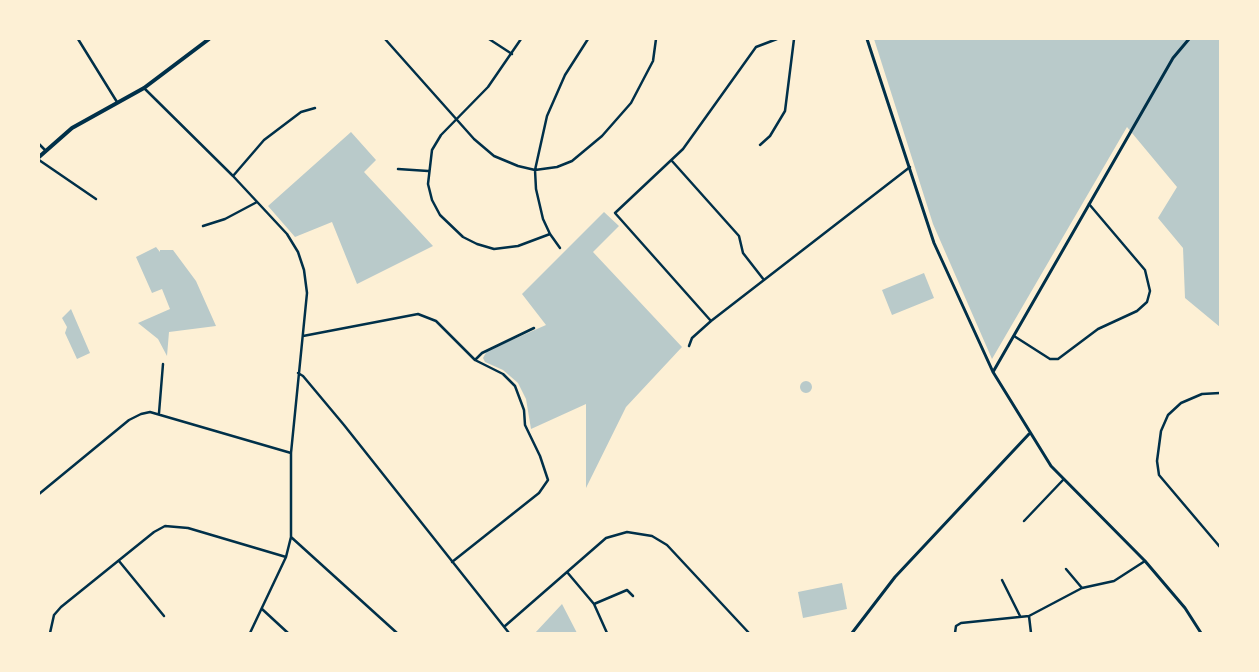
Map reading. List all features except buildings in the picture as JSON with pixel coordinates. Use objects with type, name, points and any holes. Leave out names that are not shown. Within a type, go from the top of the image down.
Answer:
[{"type":"main road","points":[[39,159],[72,128],[144,88],[208,39]]},
{"type":"street","points":[[78,39],[116,102]]},
{"type":"street","points":[[385,39],[456,120],[494,156],[518,166],[535,170],[572,161],[602,136],[631,103],[653,61],[656,39]]},
{"type":"street","points":[[488,39],[512,54]]},
{"type":"street","points":[[521,39],[488,87],[441,135],[432,150],[428,171],[428,184],[432,200],[440,216],[463,237],[477,244],[494,249],[518,246],[550,234]]},
{"type":"street","points":[[560,248],[550,234],[539,204],[535,170],[547,116],[565,75],[588,39]]},
{"type":"street","points":[[711,321],[615,213],[672,161],[756,48],[777,39]]},
{"type":"street","points":[[760,145],[770,136],[785,112],[794,39]]},
{"type":"street","points":[[867,39],[934,243],[993,372],[1029,434],[1063,480],[1145,561],[1185,608],[1201,633]]},
{"type":"street","points":[[993,372],[1173,58],[1189,39]]},
{"type":"street","points":[[144,88],[233,176],[286,234],[298,252],[304,270],[307,293],[291,453],[291,537],[286,557],[250,633]]},
{"type":"street","points":[[233,176],[264,140],[301,112],[315,108]]},
{"type":"street","points":[[39,144],[46,151]]},
{"type":"street","points":[[39,159],[96,200]]},
{"type":"street","points":[[672,161],[739,236],[743,253],[764,280]]},
{"type":"street","points":[[689,346],[692,338],[711,321],[910,167]]},
{"type":"street","points":[[398,169],[428,171]]},
{"type":"street","points":[[203,226],[225,220],[257,202]]},
{"type":"street","points":[[1014,336],[1050,359],[1058,359],[1098,329],[1137,311],[1147,302],[1150,291],[1145,270],[1089,204]]},
{"type":"street","points":[[303,336],[418,314],[436,321],[475,360],[503,374],[515,386],[524,410],[525,425],[540,456],[548,480],[539,493],[452,562]]},
{"type":"street","points":[[475,360],[482,353],[534,328]]},
{"type":"street","points":[[159,413],[163,364]]},
{"type":"street","points":[[298,373],[303,376],[344,425],[509,633]]},
{"type":"street","points":[[1220,393],[1202,394],[1181,403],[1168,415],[1161,431],[1157,461],[1159,475],[1220,547]]},
{"type":"street","points":[[39,494],[129,420],[141,414],[159,413],[291,453]]},
{"type":"street","points":[[852,633],[895,577],[1029,434]]},
{"type":"street","points":[[1024,522],[1063,480]]},
{"type":"street","points":[[50,633],[54,615],[154,532],[165,526],[175,526],[286,557]]},
{"type":"street","points":[[505,626],[606,538],[627,532],[652,536],[667,545],[749,633]]},
{"type":"street","points":[[291,537],[397,633]]},
{"type":"street","points":[[119,561],[164,616]]},
{"type":"street","points":[[954,633],[956,626],[961,623],[1029,616],[1082,588],[1114,581],[1145,561]]},
{"type":"street","points":[[1066,569],[1082,588]]},
{"type":"street","points":[[566,572],[594,604],[607,633]]},
{"type":"street","points":[[1002,580],[1020,616]]},
{"type":"street","points":[[594,604],[627,590],[633,596]]},
{"type":"street","points":[[262,609],[288,633]]},
{"type":"street","points":[[1029,616],[1031,633]]},
{"type":"shaded area","points":[[874,39],[1220,39],[1220,327],[1185,298],[1183,248],[1158,218],[1177,187],[1127,127],[992,359],[933,224]]},
{"type":"shaded area","points":[[351,132],[376,160],[364,172],[433,246],[357,284],[332,222],[295,237],[268,206]]},
{"type":"shaded area","points":[[604,212],[619,226],[593,252],[682,347],[626,407],[586,488],[586,404],[531,429],[526,399],[518,383],[503,370],[485,362],[483,358],[487,351],[546,325],[522,294]]},
{"type":"shaded area","points":[[156,247],[160,252],[160,250],[173,250],[196,281],[216,326],[169,332],[167,356],[158,339],[138,323],[170,309],[162,289],[152,293],[136,257]]},
{"type":"shaded area","points":[[924,273],[934,298],[892,315],[882,290]]},
{"type":"shaded area","points":[[71,309],[90,353],[77,359],[65,333],[67,327],[62,318]]},
{"type":"shaded area","points":[[806,381],[812,387],[806,393],[800,387]]},
{"type":"shaded area","points":[[842,583],[847,609],[803,618],[798,592]]},
{"type":"shaded area","points":[[562,604],[577,633],[535,633]]}]
